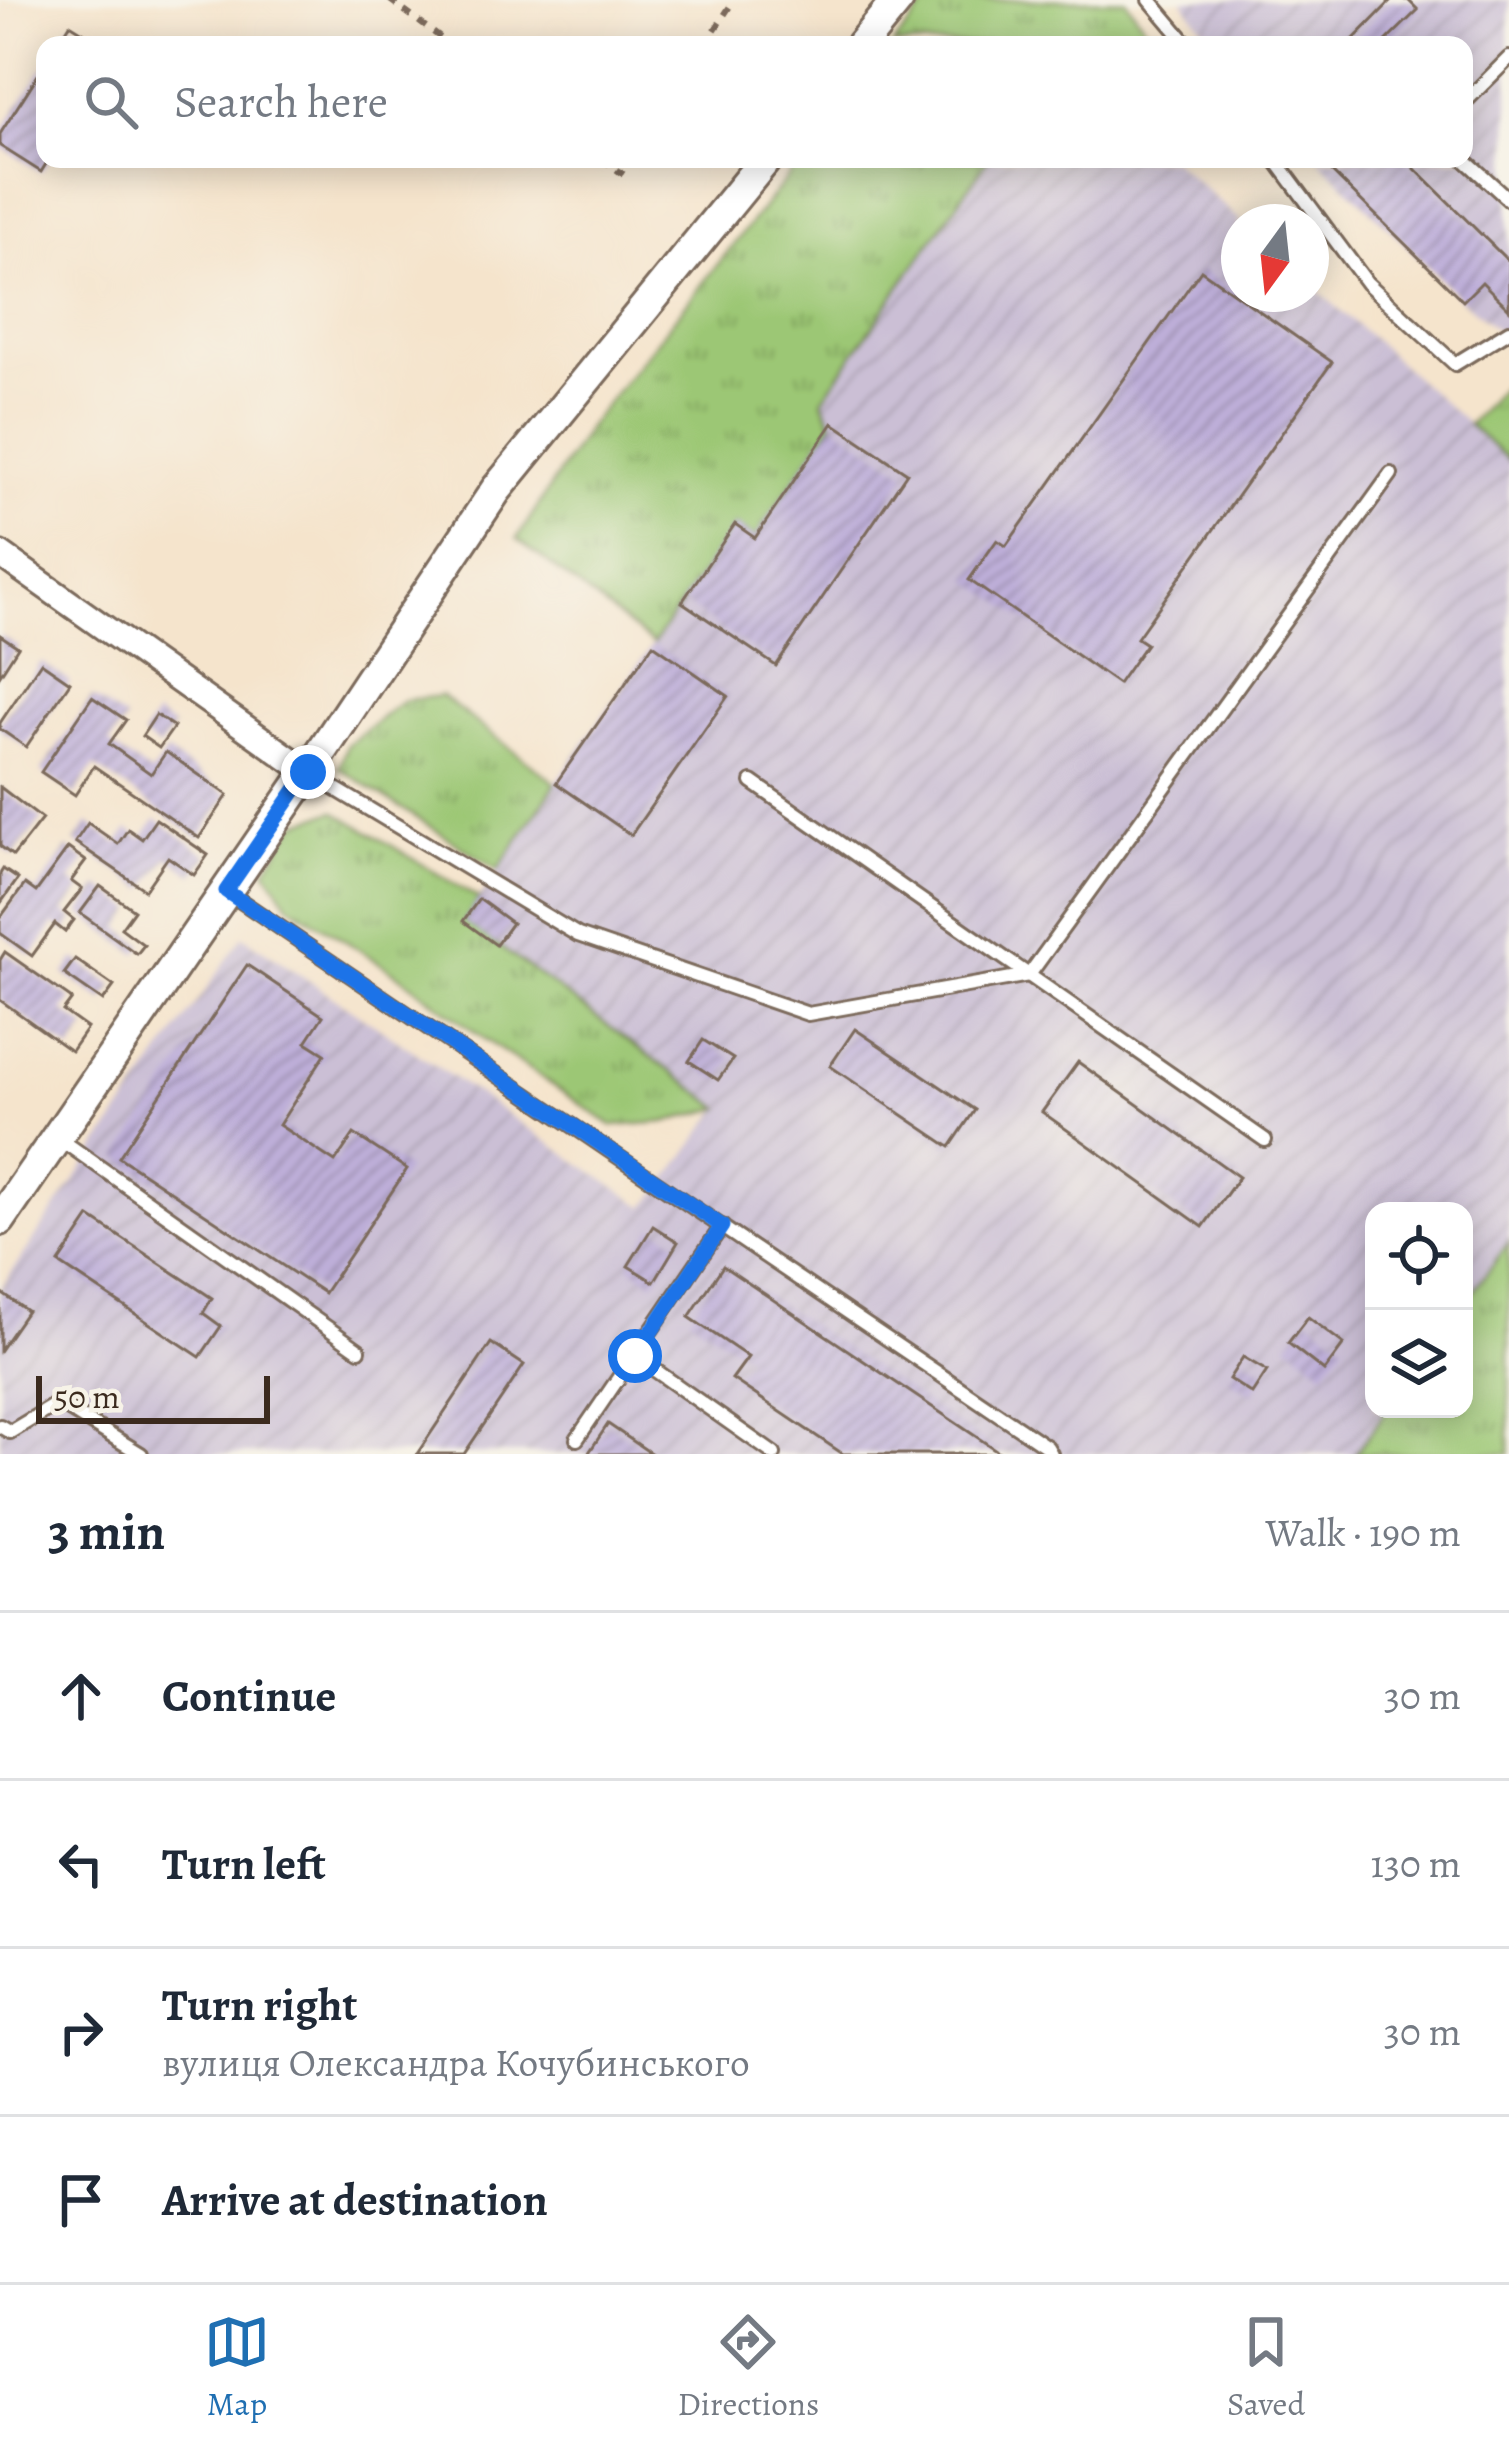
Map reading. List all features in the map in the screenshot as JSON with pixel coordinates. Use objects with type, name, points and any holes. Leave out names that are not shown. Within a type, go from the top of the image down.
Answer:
[{"type":"street","points":[[868,36],[898,0]]},
{"type":"street","points":[[0,1220],[496,490],[759,168]]},
{"type":"street","points":[[0,554],[308,772]]},
{"type":"lane","points":[[1150,0],[1180,36]]},
{"type":"lane","points":[[1473,94],[1509,58]]},
{"type":"lane","points":[[1473,167],[1509,200]]},
{"type":"lane","points":[[1282,168],[1367,283],[1455,364],[1509,331]]},
{"type":"lane","points":[[308,772],[578,935],[808,1014],[1029,975],[1391,474]]},
{"type":"lane","points":[[752,782],[1265,1140]]},
{"type":"lane","points":[[226,891],[1051,1454]]},
{"type":"lane","points":[[57,1137],[359,1350]]},
{"type":"lane","points":[[577,1439],[722,1226]]},
{"type":"lane","points":[[635,1356],[775,1454]]},
{"type":"lane","points":[[0,1426],[10,1432],[58,1403],[141,1454]]},
{"type":"path","points":[[390,0],[438,36]]},
{"type":"path","points":[[711,36],[734,0]]},
{"type":"shaded area","points":[[1182,0],[1509,0],[1509,341],[1328,168],[1473,168],[1473,36],[1210,36]]},
{"type":"shaded area","points":[[982,168],[1181,168],[1222,204],[1221,312],[1329,312],[1329,300],[1509,461],[1509,1242],[1473,1292],[1473,1202],[1365,1202],[1365,1418],[1381,1418],[1355,1454],[0,1454],[0,1289],[243,936],[645,1207],[663,1186],[721,1107],[463,921],[735,524],[756,537],[821,400]]},
{"type":"green space","points":[[930,0],[1126,0],[1152,36],[900,36]]},
{"type":"green space","points":[[795,168],[982,168],[822,400],[833,423],[755,538],[735,525],[653,644],[517,539],[591,423]]},
{"type":"green space","points":[[1509,380],[1509,461],[1468,425]]},
{"type":"green space","points":[[441,696],[556,783],[498,870],[339,768],[347,745],[404,700]]},
{"type":"green space","points":[[335,811],[479,899],[464,921],[721,1108],[665,1122],[613,1126],[290,905],[266,870],[296,823]]},
{"type":"green space","points":[[1509,1242],[1509,1454],[1355,1454],[1381,1418],[1473,1418],[1473,1292]]},
{"type":"building","points":[[1392,0],[1408,0],[1418,10],[1391,36],[1357,36]]},
{"type":"building","points":[[70,24],[89,36],[63,36]]},
{"type":"building","points":[[36,78],[36,168],[43,168],[41,172],[0,146],[0,134]]},
{"type":"building","points":[[1328,168],[1414,168],[1509,262],[1509,309],[1482,282],[1463,301]]},
{"type":"building","points":[[1201,270],[1221,284],[1221,312],[1261,312],[1332,362],[1137,638],[1146,644],[1118,684],[969,580],[997,540],[1006,546]]},
{"type":"building","points":[[833,423],[907,473],[776,666],[682,602],[735,524],[755,538]]},
{"type":"building","points":[[0,635],[18,647],[0,675]]},
{"type":"building","points":[[653,644],[728,696],[631,835],[556,783]]},
{"type":"building","points":[[41,662],[70,682],[26,747],[0,729],[0,723]]},
{"type":"building","points":[[92,697],[126,720],[109,744],[151,774],[166,752],[228,795],[199,838],[94,766],[75,795],[41,772]]},
{"type":"building","points":[[156,715],[174,727],[159,748],[142,736]]},
{"type":"building","points":[[0,787],[42,819],[13,856],[0,846]]},
{"type":"building","points":[[156,819],[208,855],[194,875],[168,857],[145,890],[75,842],[88,823],[118,844],[128,829],[142,839]]},
{"type":"building","points":[[68,848],[86,861],[71,881],[82,889],[64,912],[74,920],[65,932],[55,924],[32,956],[0,933],[0,918],[25,884],[36,892]]},
{"type":"building","points":[[3,869],[18,879],[0,904],[0,874]]},
{"type":"building","points":[[100,886],[134,910],[121,928],[144,945],[137,954],[80,913]]},
{"type":"building","points":[[479,899],[512,923],[496,945],[463,921]]},
{"type":"building","points":[[5,952],[72,999],[63,1011],[87,1028],[71,1051],[0,1000],[0,960]]},
{"type":"building","points":[[75,959],[114,986],[103,1001],[64,974]]},
{"type":"building","points":[[247,965],[323,1016],[306,1042],[325,1054],[279,1125],[335,1162],[354,1134],[407,1169],[324,1293],[119,1157]]},
{"type":"building","points":[[855,1029],[975,1110],[950,1147],[830,1066]]},
{"type":"building","points":[[703,1040],[733,1059],[718,1080],[689,1061]]},
{"type":"building","points":[[1078,1062],[1239,1177],[1203,1227],[1042,1112]]},
{"type":"building","points":[[90,1217],[212,1298],[203,1313],[221,1326],[200,1357],[59,1263]]},
{"type":"building","points":[[653,1226],[678,1242],[654,1282],[628,1266]]},
{"type":"building","points":[[723,1266],[1002,1454],[843,1454],[732,1379],[748,1357],[689,1317]]},
{"type":"building","points":[[0,1292],[27,1311],[0,1350]]},
{"type":"building","points":[[1308,1317],[1344,1344],[1324,1371],[1288,1343]]},
{"type":"building","points":[[491,1343],[524,1365],[464,1454],[417,1454]]},
{"type":"building","points":[[1243,1357],[1267,1371],[1252,1394],[1229,1379]]},
{"type":"building","points":[[608,1424],[652,1454],[588,1454]]},
{"type":"route","points":[[308,772],[226,891],[722,1226],[635,1356]]}]
